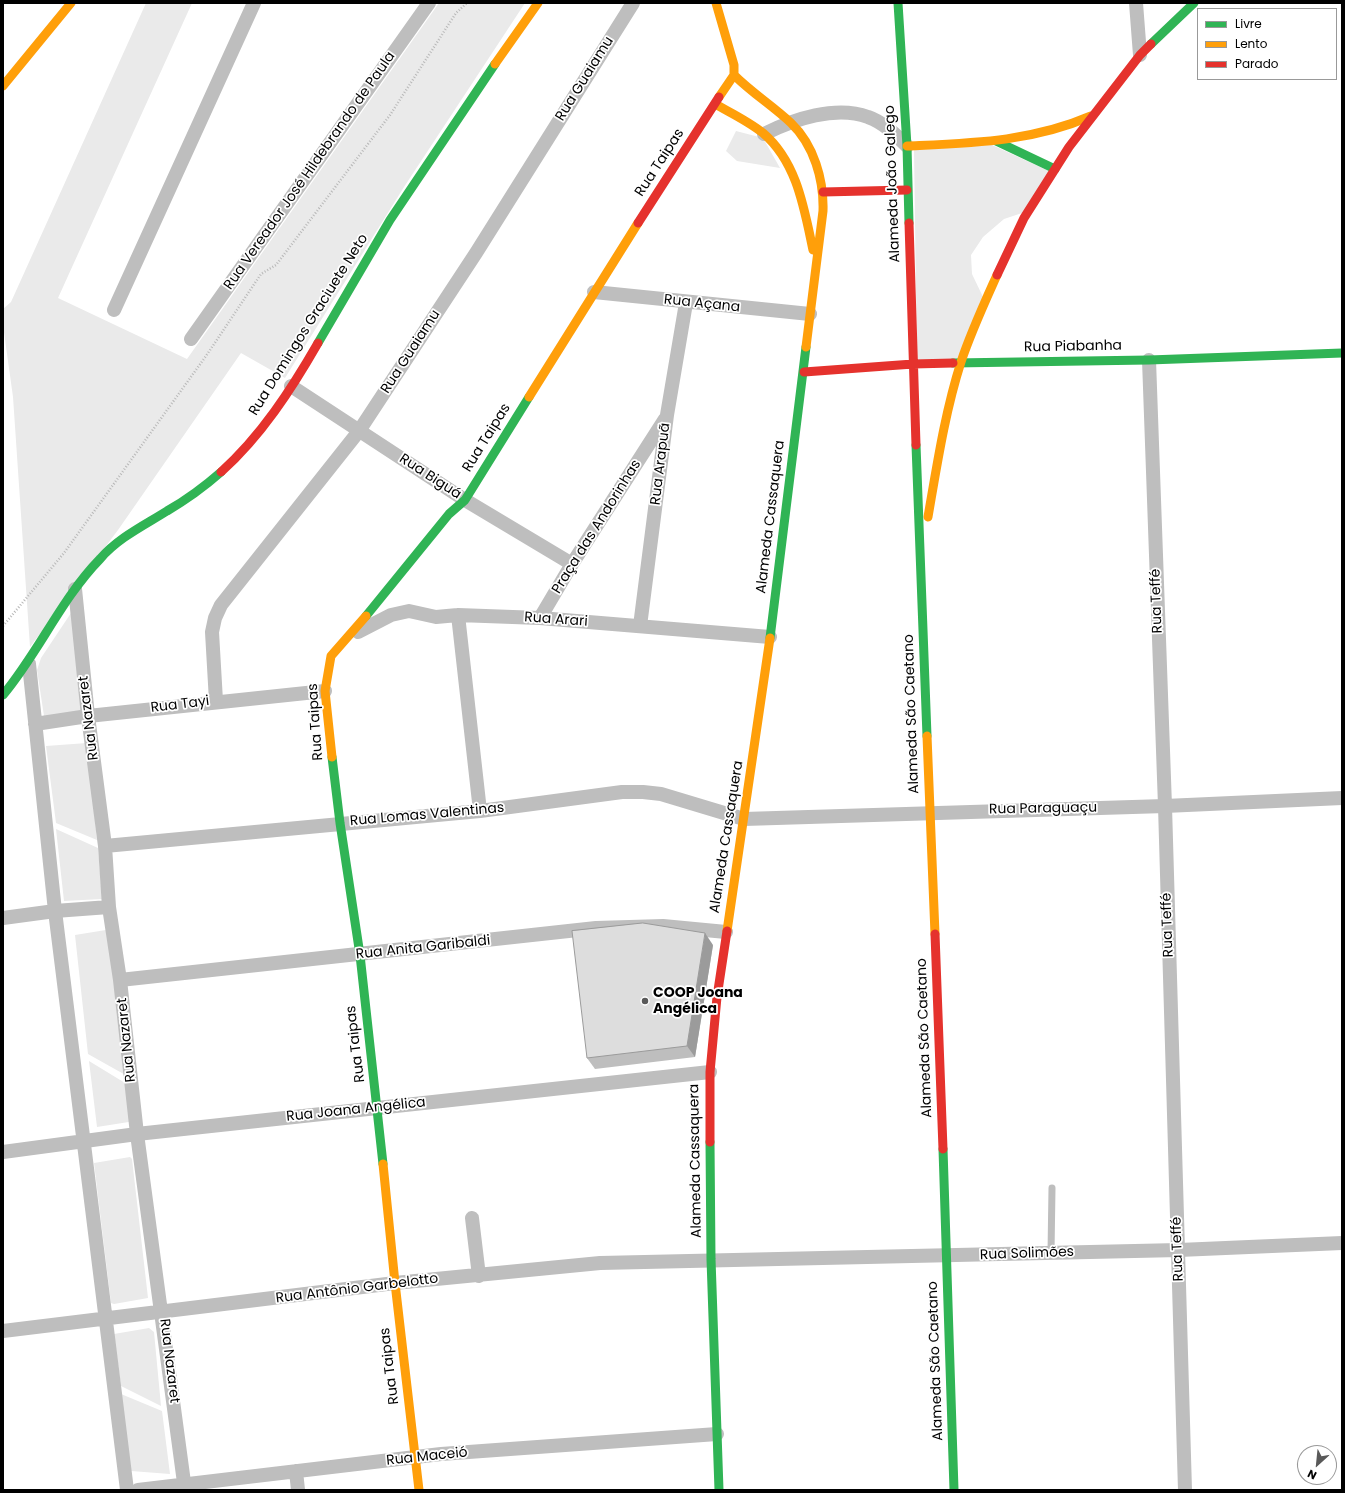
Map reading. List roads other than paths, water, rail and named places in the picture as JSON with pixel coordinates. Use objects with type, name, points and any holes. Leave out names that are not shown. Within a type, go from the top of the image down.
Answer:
[{"type":"street","points":[[3,86],[72,3]]},
{"type":"street","points":[[114,310],[254,3]]},
{"type":"street","name":"Rua Vereador José Hildebrando de Paula","points":[[191,339],[430,3]]},
{"type":"street","name":"Rua Domingos Graciuete Neto","points":[[3,695],[29,664],[38,646],[75,589],[99,559],[115,544],[178,505],[200,489],[224,468],[260,431],[291,386],[404,197],[538,3]]},
{"type":"street","name":"Rua Guaiamu","points":[[216,701],[212,632],[215,618],[221,605],[359,431],[476,253],[633,3]]},
{"type":"street","points":[[716,3],[718,15],[732,54],[734,75],[742,84],[792,124],[802,136],[812,155],[823,192],[908,190]]},
{"type":"street","name":"Alameda João Galego","points":[[898,3],[907,146],[913,364]]},
{"type":"street","points":[[1136,3],[1140,55]]},
{"type":"street","name":"Alameda São Caetano","points":[[921,584],[934,479],[961,363],[977,319],[1006,254],[1024,218],[1055,169],[1094,114],[1140,55],[1194,3]]},
{"type":"street","name":"Rua Taipas","points":[[419,1490],[360,955],[340,823],[325,691],[331,656],[348,639],[449,514],[465,500],[594,292],[734,75]]},
{"type":"street","points":[[715,104],[764,134],[781,152],[792,172],[800,193],[816,264]]},
{"type":"street","points":[[764,134],[806,118],[827,114],[852,112],[869,117],[884,125],[907,146],[996,142],[1049,133],[1071,126],[1094,114]]},
{"type":"street","points":[[996,142],[1055,169]]},
{"type":"street","name":"Alameda Cassaquera","points":[[719,1490],[711,1259],[710,1072],[717,997],[770,637],[804,372],[823,192]]},
{"type":"street","name":"Rua Açana","points":[[594,292],[686,303],[810,314]]},
{"type":"street","name":"Rua Arapuã","points":[[640,626],[667,416],[686,303]]},
{"type":"street","name":"Rua Piabanha","points":[[804,372],[913,364],[1149,360],[1342,352]]},
{"type":"street","name":"Rua Teffé","points":[[1149,360],[1165,806],[1185,1490]]},
{"type":"street","name":"Alameda São Caetano","points":[[913,364],[947,1256],[954,1490]]},
{"type":"street","name":"Rua Biguá","points":[[291,386],[465,500],[572,564]]},
{"type":"street","name":"Praça das Andorinhas","points":[[540,618],[572,564],[667,416]]},
{"type":"street","name":"Rua Nazaret","points":[[75,589],[88,716],[105,846],[109,907],[120,980],[137,1134],[185,1487]]},
{"type":"street","name":"Rua Arari","points":[[348,639],[391,615],[409,611],[436,617],[458,615],[540,618],[770,637]]},
{"type":"street","points":[[458,615],[480,811]]},
{"type":"street","points":[[29,664],[56,911],[127,1490]]},
{"type":"street","name":"Rua Tayi","points":[[35,724],[88,716],[216,701],[325,691]]},
{"type":"street","name":"Rua Lomas Valentinas","points":[[105,846],[480,811],[622,792],[662,794],[744,819]]},
{"type":"street","name":"Rua Paraguaçu","points":[[744,819],[930,812],[1165,806],[1342,798]]},
{"type":"street","points":[[3,918],[56,911],[109,907]]},
{"type":"street","name":"Rua Anita Garibaldi","points":[[120,980],[622,926],[663,926],[726,932]]},
{"type":"street","name":"Rua Joana Angélica","points":[[3,1152],[137,1134],[710,1072]]},
{"type":"street","points":[[472,1218],[479,1276]]},
{"type":"street","name":"Rua Solimões","points":[[711,1259],[947,1256],[1179,1250],[1342,1243]]},
{"type":"street","name":"Rua Antônio Garbelotto","points":[[3,1331],[162,1313],[395,1283],[600,1263],[711,1259]]},
{"type":"street","name":"Rua Maceió","points":[[138,1490],[185,1487],[296,1471],[415,1457],[717,1434]]},
{"type":"street","points":[[296,1471],[298,1490]]},
{"type":"lane","points":[[1051,1253],[1052,1188]]},
{"type":"place","name":"COOP Joana Angélica","points":[[645,1001]]}]
